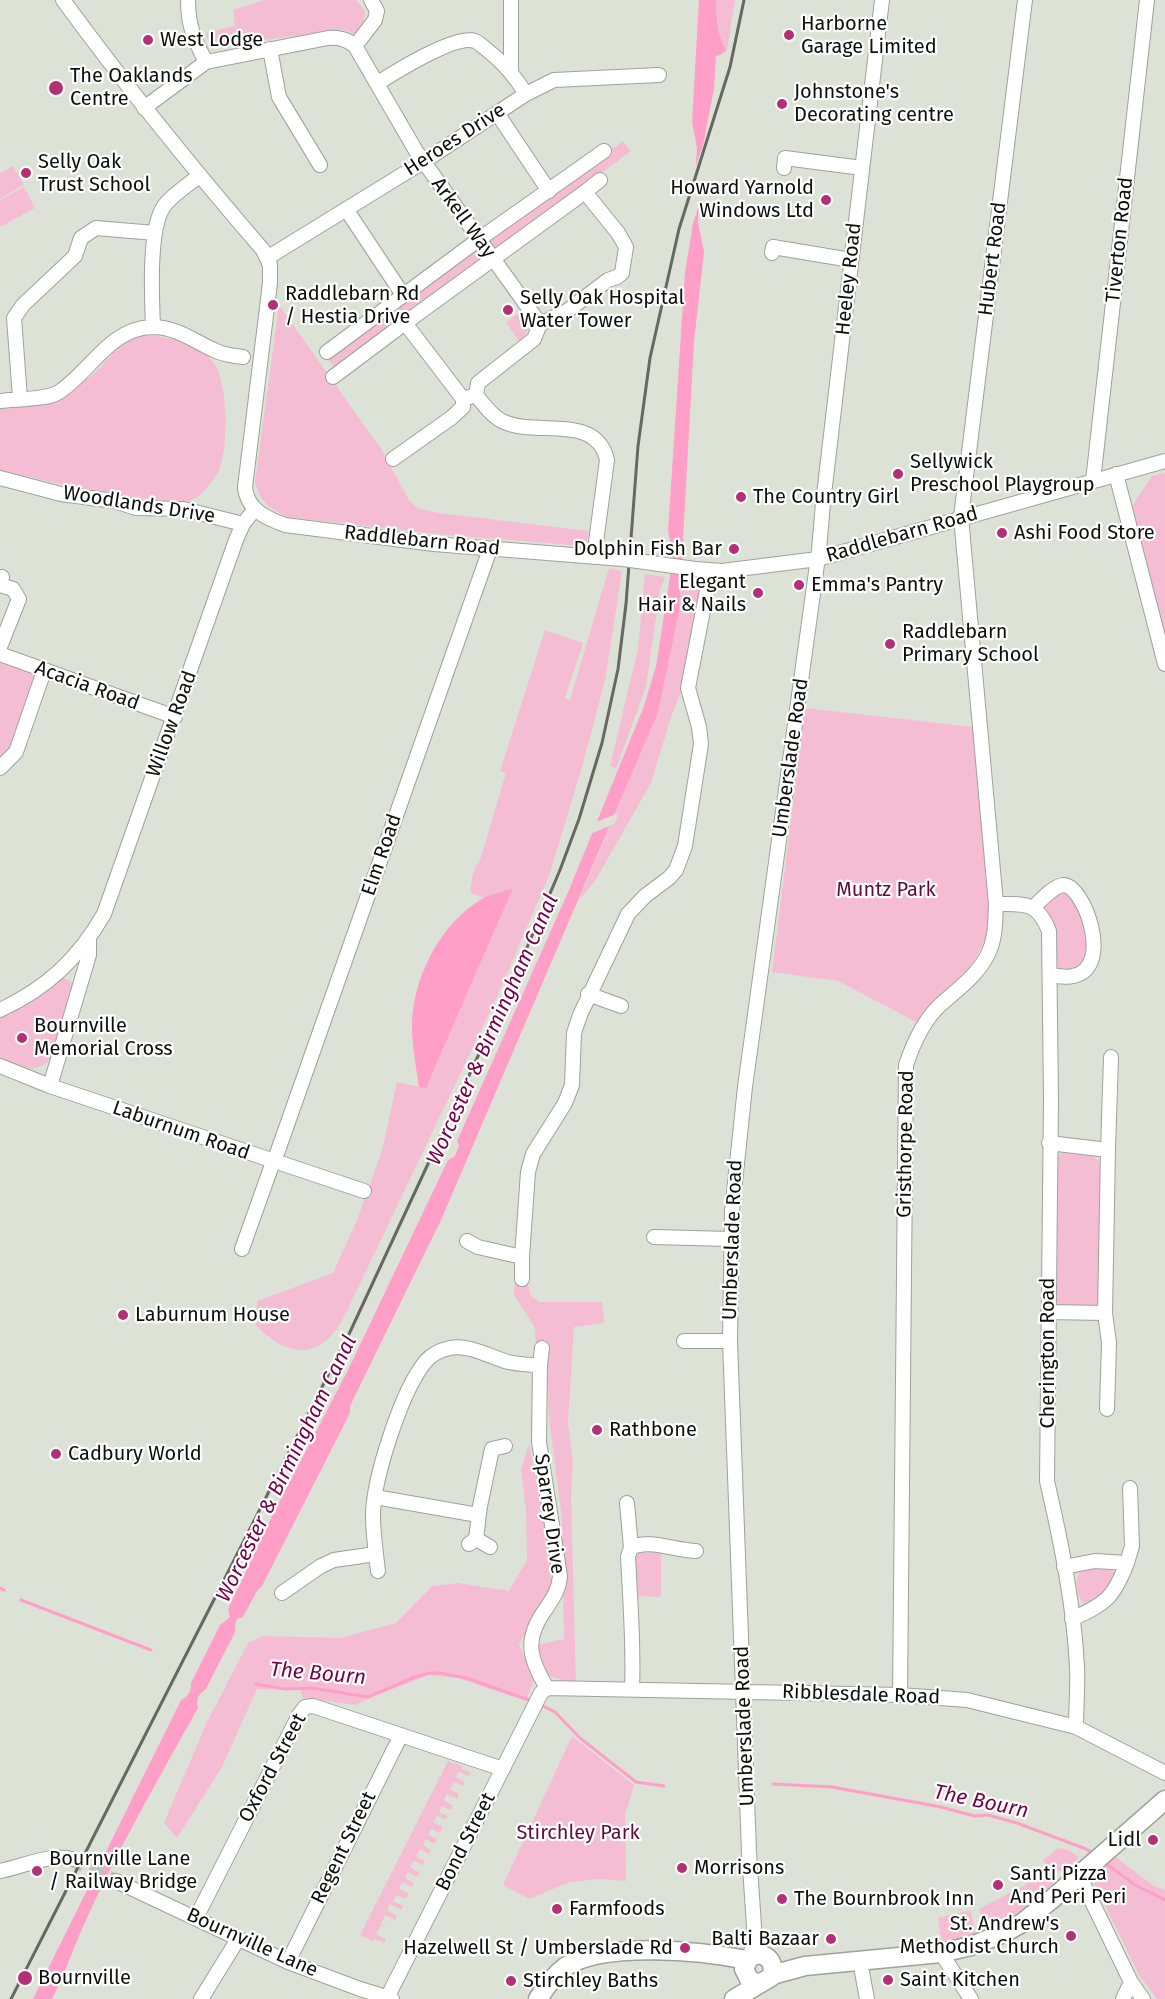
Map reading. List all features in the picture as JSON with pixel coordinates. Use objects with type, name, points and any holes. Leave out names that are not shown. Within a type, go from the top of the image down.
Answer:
[{"type":"main road","points":[[538,1999],[564,1968],[591,1956],[625,1951],[675,1951],[760,1965],[806,1966],[941,1953],[981,1943],[1022,1923],[1165,1800]]},
{"type":"main road","points":[[734,1999],[760,1965]]},
{"type":"street","points":[[63,0],[144,108],[263,250],[270,265],[270,283],[245,487],[246,498],[255,509]]},
{"type":"street","points":[[188,0],[191,32],[206,62]]},
{"type":"street","points":[[144,108],[206,62],[339,37],[356,46],[375,20],[377,11],[371,0]]},
{"type":"street","name":"Heeley Road","points":[[818,559],[882,0]]},
{"type":"street","name":"Hubert Road","points":[[961,517],[1025,0]]},
{"type":"street","name":"Tiverton Road","points":[[1093,481],[1147,0]]},
{"type":"street","points":[[511,72],[512,1]]},
{"type":"street","points":[[378,83],[411,62],[460,41],[475,40],[502,62],[526,94]]},
{"type":"street","name":"Arkell Way","points":[[356,46],[423,162],[540,324]]},
{"type":"street","points":[[270,49],[279,97],[320,165]]},
{"type":"street","name":"Heroes Drive","points":[[267,258],[423,162],[526,94],[554,80],[659,75]]},
{"type":"street","points":[[497,113],[549,191]]},
{"type":"street","points":[[327,352],[478,240],[604,151]]},
{"type":"street","points":[[784,168],[785,159],[862,168]]},
{"type":"street","points":[[153,327],[155,233],[159,214],[165,204],[199,176]]},
{"type":"street","points":[[333,377],[600,180]]},
{"type":"street","points":[[393,459],[463,407],[478,383],[534,339],[540,324],[567,311],[608,280],[622,273],[626,247],[618,233],[585,192]]},
{"type":"street","points":[[346,209],[403,296]]},
{"type":"street","points":[[20,398],[14,318],[18,310],[75,256],[81,238],[96,228],[155,233]]},
{"type":"street","points":[[772,253],[773,247],[851,260]]},
{"type":"street","points":[[408,321],[470,397],[501,421],[534,428],[583,431],[602,445],[607,460],[594,557]]},
{"type":"street","points":[[0,401],[58,394],[108,345],[136,329],[153,327],[180,332],[216,351],[243,357]]},
{"type":"street","name":"Raddlebarn Road","points":[[255,509],[264,517],[285,525],[490,549],[623,559],[716,571],[818,559],[1165,461]]},
{"type":"street","points":[[1116,474],[1165,664]]},
{"type":"street","name":"Woodlands Drive","points":[[0,478],[61,494],[114,501],[136,508],[183,509],[243,524]]},
{"type":"street","name":"Willow Road","points":[[0,1010],[21,1000],[58,974],[89,940],[104,914],[243,524],[255,509]]},
{"type":"street","name":"Gristhorpe Road","points":[[900,1695],[906,1065],[915,1041],[932,1014],[967,983],[988,954],[995,933],[996,904],[961,517]]},
{"type":"street","name":"Elm Road","points":[[242,1250],[490,549]]},
{"type":"street","name":"Umberslade Road","points":[[760,1965],[754,1926],[749,1852],[730,1341],[730,1239],[740,1126],[818,559]]},
{"type":"street","points":[[522,1279],[528,1172],[533,1154],[564,1103],[572,1085],[574,1033],[588,994],[628,914],[676,870],[685,846],[701,744],[699,727],[688,688],[707,590],[716,571]]},
{"type":"street","points":[[0,647],[19,599],[13,589],[0,585],[2,576]]},
{"type":"street","name":"Acacia Road","points":[[0,654],[175,717]]},
{"type":"street","points":[[0,768],[16,752],[44,671]]},
{"type":"street","points":[[996,904],[1021,904],[1033,908],[1056,888],[1063,885],[1068,886],[1077,894],[1092,922],[1094,944],[1090,965],[1084,972],[1072,977],[1050,975]]},
{"type":"street","name":"Cherington Road","points":[[1033,908],[1043,916],[1049,931],[1047,1481],[1060,1534],[1072,1619],[1077,1669],[1076,1728]]},
{"type":"street","name":"Willow Road","points":[[50,1086],[89,955],[89,940]]},
{"type":"street","points":[[588,994],[624,1006]]},
{"type":"street","points":[[1107,1409],[1109,1343],[1105,1313],[1111,1057]]},
{"type":"street","name":"Laburnum Road","points":[[0,1066],[50,1086],[364,1191]]},
{"type":"street","points":[[1049,1143],[1108,1150]]},
{"type":"street","points":[[654,1237],[730,1239]]},
{"type":"street","points":[[473,1249],[522,1257]]},
{"type":"street","points":[[1048,1312],[1105,1313]]},
{"type":"street","points":[[684,1341],[730,1341]]},
{"type":"street","points":[[378,1571],[373,1516],[377,1484],[404,1401],[428,1359],[439,1351],[452,1347],[508,1362],[540,1365]]},
{"type":"street","name":"Sparrey Drive","points":[[542,1348],[539,1442],[560,1576],[559,1587],[534,1626],[530,1641],[531,1656],[544,1690]]},
{"type":"street","points":[[490,1547],[472,1542],[493,1445]]},
{"type":"street","points":[[1072,1619],[1101,1606],[1114,1593],[1132,1546],[1130,1488]]},
{"type":"street","points":[[375,1497],[478,1515]]},
{"type":"street","points":[[627,1503],[631,1548],[628,1556],[630,1625],[633,1646],[632,1689]]},
{"type":"street","points":[[631,1548],[637,1544],[653,1544],[682,1551],[696,1551]]},
{"type":"street","points":[[282,1593],[302,1587],[321,1566],[334,1560],[376,1554]]},
{"type":"street","points":[[1064,1567],[1095,1561],[1126,1563]]},
{"type":"street","name":"Ribblesdale Road","points":[[544,1690],[743,1691],[900,1695],[967,1700],[1076,1728],[1114,1746],[1163,1776]]},
{"type":"street","name":"Bond Street","points":[[389,1998],[544,1690]]},
{"type":"street","name":"Oxford Street","points":[[196,1918],[305,1707],[313,1706],[503,1768]]},
{"type":"street","name":"Regent Street","points":[[288,1962],[401,1734]]},
{"type":"street","points":[[0,1871],[50,1858],[63,1856],[71,1858]]},
{"type":"street","points":[[1078,1875],[1131,1982],[1143,1999]]},
{"type":"street","name":"Bournville Lane","points":[[116,1881],[357,1994],[389,1998]]},
{"type":"street","points":[[201,1999],[238,1939]]},
{"type":"street","points":[[941,1953],[970,1999]]},
{"type":"street","points":[[860,1961],[867,1999]]},
{"type":"street","points":[[1123,1999],[1131,1982]]},
{"type":"green space","points":[[264,0],[356,0],[365,11],[363,26],[355,35],[344,30],[211,48],[205,33],[235,26],[233,10]]},
{"type":"green space","points":[[716,0],[735,0],[727,50],[719,32]]},
{"type":"green space","points":[[623,141],[631,151],[496,251],[487,239]]},
{"type":"green space","points":[[13,166],[24,185],[0,199],[0,173]]},
{"type":"green space","points":[[24,187],[35,208],[0,227],[0,200]]},
{"type":"green space","points":[[475,248],[483,260],[334,367],[325,356]]},
{"type":"green space","points":[[279,305],[381,449],[410,502],[420,509],[439,513],[589,531],[587,541],[583,546],[435,534],[287,517],[270,507],[260,495],[255,482]]},
{"type":"green space","points":[[520,312],[529,328],[519,341],[506,322]]},
{"type":"green space","points":[[144,335],[173,339],[191,345],[207,356],[219,372],[226,431],[222,460],[211,483],[200,495],[192,500],[178,502],[129,498],[0,470],[0,409],[46,405],[54,402],[95,373],[126,339]]},
{"type":"green space","points":[[1165,473],[1165,634],[1132,506],[1152,476]]},
{"type":"green space","points":[[609,568],[622,571],[605,681],[549,876],[496,999],[347,1312],[335,1331],[315,1347],[305,1350],[285,1346],[265,1334],[256,1325],[257,1301],[333,1273],[357,1220],[382,1151],[397,1082],[426,1088],[512,889],[484,898],[470,892],[473,873],[481,857],[506,773],[500,771],[545,630],[583,643],[565,698],[570,700]]},
{"type":"green space","points":[[645,574],[665,577],[660,590],[646,687],[616,769],[610,766],[638,649]]},
{"type":"green space","points":[[681,579],[698,580],[702,592],[685,682],[671,717],[651,783],[595,881],[578,902],[658,713],[679,612]]},
{"type":"green space","points":[[0,657],[40,673],[13,751],[0,764]]},
{"type":"green space","name":"Muntz Park","points":[[805,708],[973,727],[991,912],[986,937],[973,964],[963,978],[937,997],[918,1023],[838,981],[772,972]]},
{"type":"green space","points":[[1060,891],[1068,892],[1088,924],[1087,960],[1082,966],[1072,970],[1053,969],[1041,911]]},
{"type":"green space","points":[[61,978],[69,980],[74,985],[49,1061],[37,1068],[25,1068],[0,1059],[0,1015]]},
{"type":"green space","points":[[1065,1152],[1090,1155],[1101,1164],[1099,1302],[1083,1308],[1066,1307],[1056,1302],[1056,1161],[1059,1155]]},
{"type":"green space","points":[[515,1279],[527,1280],[531,1296],[539,1302],[602,1302],[604,1323],[574,1327],[568,1424],[573,1462],[571,1495],[576,1685],[547,1675],[537,1645],[564,1639],[562,1519],[549,1419],[547,1350],[536,1347],[535,1328],[514,1295]]},
{"type":"green space","points":[[529,1444],[545,1521],[552,1588],[519,1644],[534,1680],[526,1701],[458,1678],[429,1675],[356,1705],[303,1698],[300,1690],[257,1689],[222,1767],[177,1838],[164,1823],[206,1724],[248,1643],[263,1636],[340,1638],[396,1623],[432,1586],[458,1583],[509,1591],[527,1560],[526,1510],[521,1469]]},
{"type":"green space","points":[[661,1552],[661,1597],[638,1596],[634,1553]]},
{"type":"green space","points":[[1106,1564],[1113,1571],[1116,1581],[1090,1606],[1084,1604],[1077,1587],[1077,1578],[1081,1570]]},
{"type":"green space","name":"Stirchley Park","points":[[572,1736],[634,1785],[625,1815],[626,1881],[600,1879],[570,1882],[529,1899],[503,1885]]},
{"type":"green space","points":[[448,1761],[463,1766],[461,1769],[471,1772],[469,1776],[459,1772],[456,1777],[465,1782],[463,1786],[454,1782],[450,1789],[459,1794],[457,1799],[447,1794],[444,1800],[453,1806],[451,1810],[442,1806],[439,1812],[448,1816],[446,1820],[437,1816],[433,1822],[443,1827],[440,1833],[431,1829],[428,1835],[437,1839],[434,1844],[426,1839],[423,1845],[431,1850],[429,1854],[420,1849],[416,1856],[425,1861],[423,1865],[414,1861],[410,1867],[420,1873],[417,1877],[408,1872],[405,1878],[414,1883],[412,1887],[403,1882],[399,1888],[409,1894],[406,1899],[397,1895],[393,1901],[403,1906],[401,1910],[390,1904],[387,1910],[397,1916],[395,1920],[385,1915],[381,1924],[391,1930],[381,1925],[376,1934],[386,1939],[384,1943],[374,1939],[372,1941],[360,1935]]},
{"type":"green space","points":[[1058,1848],[1068,1850],[1079,1857],[1063,1873],[1046,1865],[1043,1860]]},
{"type":"green space","points":[[1114,1856],[1154,1886],[1165,1890],[1165,1999],[1157,1999],[1139,1975],[1091,1877]]},
{"type":"green space","points":[[1048,1873],[1054,1874],[1057,1878],[1034,1902],[1016,1914],[985,1929],[979,1909]]},
{"type":"green space","points":[[971,1910],[976,1936],[942,1943],[938,1918]]},
{"type":"shaded area","points":[[699,0],[716,0],[719,32],[727,50],[716,56],[714,89],[705,135],[698,222],[704,252],[694,342],[679,612],[658,713],[442,1218],[350,1406],[350,1413],[262,1586],[243,1617],[237,1619],[235,1632],[206,1689],[198,1697],[198,1708],[106,1877],[52,1999],[33,1999],[181,1700],[189,1693],[191,1683],[220,1625],[230,1617],[228,1609],[273,1514],[347,1372],[448,1160],[455,1156],[459,1145],[457,1141],[569,890],[644,706],[656,666],[673,555],[668,531],[685,272],[692,230],[697,148],[692,122]]},
{"type":"shaded area","points":[[513,888],[426,1088],[419,1087],[412,1039],[413,1013],[416,994],[430,956],[440,939],[467,910],[486,897]]},
{"type":"pier","points":[[711,119],[703,193],[690,232],[691,182]]},
{"type":"pier","points":[[619,813],[614,824],[588,835],[593,823]]},
{"type":"waterway","name":"The Bourn","points":[[0,1588],[4,1590]]},
{"type":"waterway","name":"The Bourn","points":[[21,1600],[151,1650]]},
{"type":"waterway","name":"The Bourn","points":[[256,1684],[285,1689],[312,1688],[368,1697],[415,1677],[440,1673],[466,1678],[532,1701]]},
{"type":"waterway","name":"The Bourn","points":[[541,1705],[555,1712],[580,1738],[636,1782],[664,1786]]},
{"type":"waterway","name":"The Bourn","points":[[773,1784],[832,1787],[941,1807],[974,1816],[988,1815],[1017,1823],[1094,1854]]},
{"type":"waterway","name":"The Bourn","points":[[1104,1862],[1135,1885],[1165,1900]]},
{"type":"tunnel","points":[[71,1859],[116,1881]]},
{"type":"railway","points":[[11,1999],[350,1332],[511,985],[579,819],[602,743],[618,669],[626,604],[638,446],[650,358],[679,229],[730,67],[744,0]]},
{"type":"place","name":"Harborne Garage Limited","points":[[789,35]]},
{"type":"place","name":"West Lodge","points":[[148,40]]},
{"type":"place","name":"The Oaklands Centre","points":[[56,88]]},
{"type":"place","name":"Johnstone's Decorating centre","points":[[782,104]]},
{"type":"place","name":"Selly Oak Trust School","points":[[26,173]]},
{"type":"place","name":"Howard Yarnold Windows Ltd","points":[[826,200]]},
{"type":"place","name":"Raddlebarn Rd / Hestia Drive","points":[[273,305]]},
{"type":"place","name":"Selly Oak Hospital Water Tower","points":[[508,310]]},
{"type":"place","name":"Sellywick Preschool Playgroup","points":[[898,474]]},
{"type":"place","name":"The Country Girl","points":[[741,497]]},
{"type":"place","name":"Ashi Food Store","points":[[1002,533]]},
{"type":"place","name":"Dolphin Fish Bar","points":[[734,549]]},
{"type":"place","name":"Emma's Pantry","points":[[799,585]]},
{"type":"place","name":"Elegant Hair & Nails","points":[[758,593]]},
{"type":"place","name":"Raddlebarn Primary School","points":[[890,644]]},
{"type":"place","name":"Bournville Memorial Cross","points":[[22,1038]]},
{"type":"place","name":"Laburnum House","points":[[123,1315]]},
{"type":"place","name":"Rathbone","points":[[597,1430]]},
{"type":"place","name":"Cadbury World","points":[[56,1454]]},
{"type":"place","name":"Lidl","points":[[1153,1840]]},
{"type":"place","name":"Morrisons","points":[[682,1868]]},
{"type":"place","name":"Bournville Lane / Railway Bridge","points":[[37,1871]]},
{"type":"place","name":"Santi Pizza And Peri Peri","points":[[998,1885]]},
{"type":"place","name":"The Bournbrook Inn","points":[[782,1899]]},
{"type":"place","name":"Farmfoods","points":[[557,1909]]},
{"type":"place","name":"St. Andrew's Methodist Church","points":[[1071,1936]]},
{"type":"place","name":"Balti Bazaar","points":[[831,1939]]},
{"type":"place","name":"Hazelwell St / Umberslade Rd","points":[[685,1948]]},
{"type":"place","name":"Bournville","points":[[25,1978]]},
{"type":"place","name":"Saint Kitchen","points":[[888,1980]]},
{"type":"place","name":"Stirchley Baths","points":[[511,1981]]},
{"type":"water label","name":"Worcester & Birmingham Canal","points":[[493,1030]]},
{"type":"water label","name":"Worcester & Birmingham Canal","points":[[287,1469]]}]
